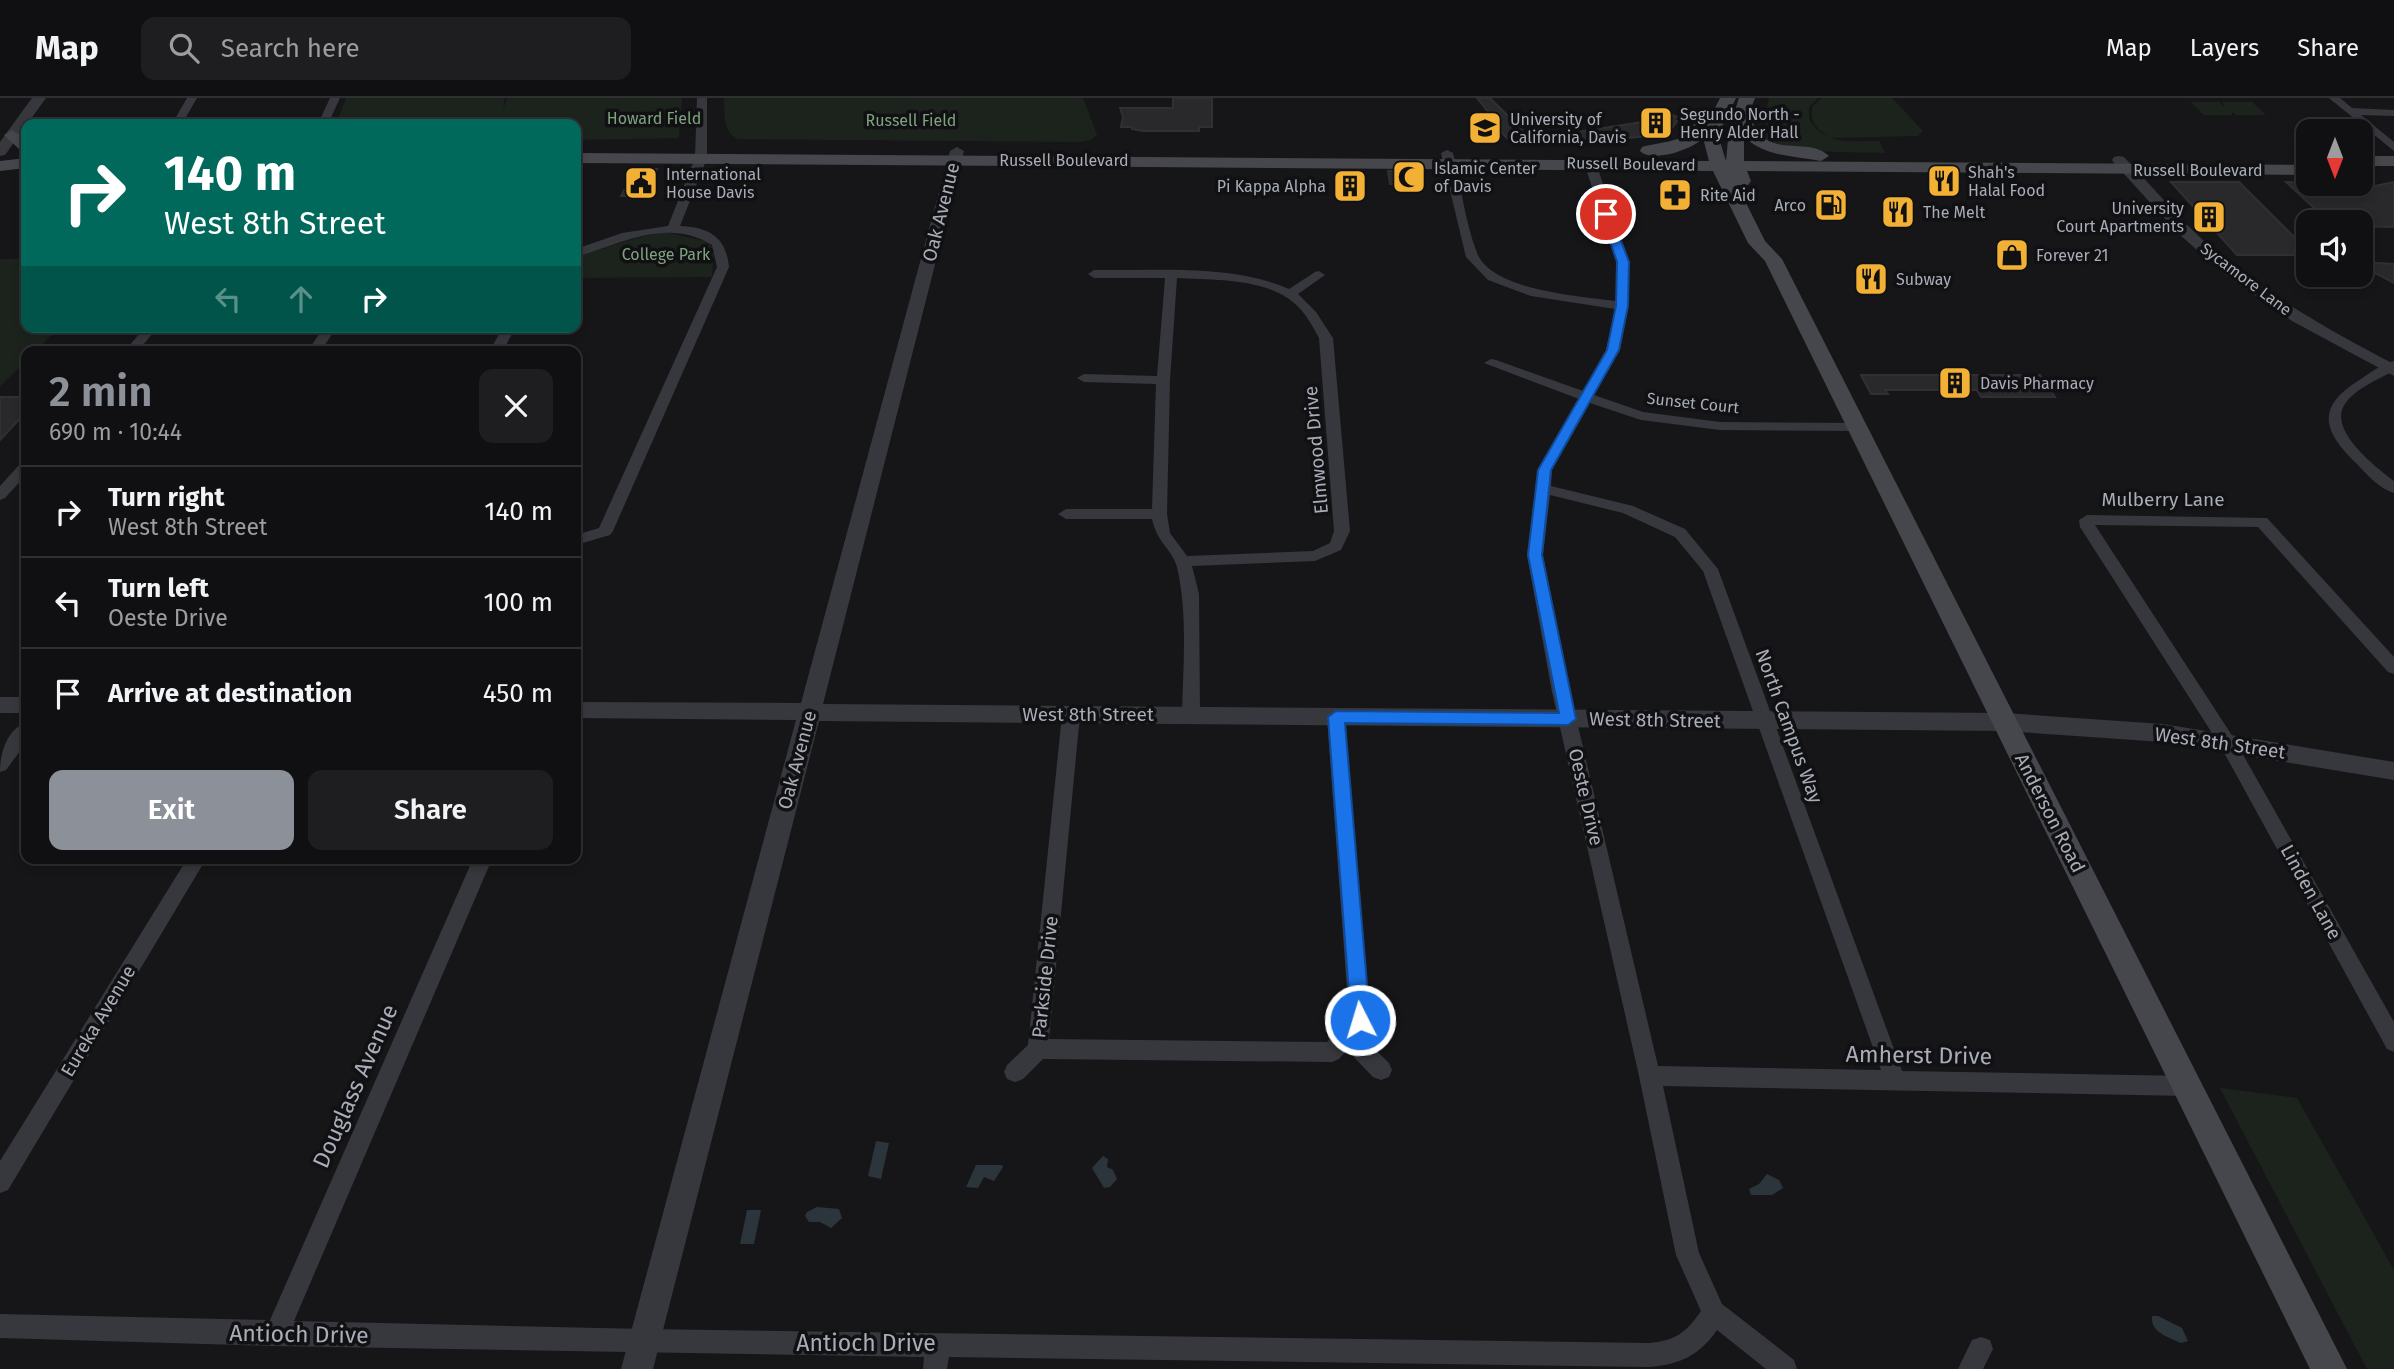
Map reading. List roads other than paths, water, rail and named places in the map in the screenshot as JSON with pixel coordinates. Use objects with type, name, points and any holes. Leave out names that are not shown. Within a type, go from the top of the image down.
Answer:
[{"type":"main road","points":[[1617,155],[1672,149],[1689,143],[1698,135],[1717,102],[1728,99]]},
{"type":"main road","points":[[1728,99],[1710,135],[1726,161],[1747,222],[1758,225],[1772,253]]},
{"type":"main road","points":[[1726,161],[1744,105]]},
{"type":"main road","points":[[1744,105],[1749,132],[1755,138],[1783,149],[1823,156]]},
{"type":"main road","points":[[12,135],[21,143]]},
{"type":"main road","name":"Russell Boulevard","points":[[581,149],[701,155]]},
{"type":"main road","points":[[1069,160],[1074,156],[1100,155],[1107,151]]},
{"type":"main road","name":"Russell Boulevard","points":[[581,158],[1107,151],[1590,163],[1726,161],[2123,164],[2296,160]]},
{"type":"main road","name":"Russell Boulevard","points":[[956,155],[1069,160],[1617,155],[1726,161],[1823,156],[2296,170]]},
{"type":"main road","points":[[0,164],[21,161]]},
{"type":"main road","name":"Anderson Road","points":[[1726,161],[2329,1369]]},
{"type":"main road","points":[[2373,161],[2394,161]]},
{"type":"main road","points":[[2373,170],[2394,170]]},
{"type":"street","points":[[24,119],[39,98]]},
{"type":"street","points":[[180,119],[192,98]]},
{"type":"street","points":[[325,119],[335,98]]},
{"type":"street","points":[[673,228],[701,155],[702,98]]},
{"type":"street","points":[[2334,98],[2394,148]]},
{"type":"street","points":[[2349,111],[2394,113]]},
{"type":"street","points":[[0,152],[21,123]]},
{"type":"street","name":"Oak Avenue","points":[[636,1369],[956,155]]},
{"type":"street","points":[[1448,158],[1472,257],[1492,277],[1531,292],[1622,306]]},
{"type":"street","name":"Oeste Drive","points":[[1590,163],[1623,262],[1622,306],[1613,350],[1545,470],[1535,555],[1568,719],[1688,1255],[1714,1312],[1784,1369]]},
{"type":"street","name":"Sycamore Lane","points":[[2123,164],[2202,247],[2246,283],[2304,322],[2392,368]]},
{"type":"street","points":[[581,251],[630,234],[673,228],[715,240],[720,248],[723,267],[605,531],[581,538]]},
{"type":"street","points":[[1094,274],[1171,275],[1248,282],[1290,293],[1319,275]]},
{"type":"street","points":[[1171,275],[1163,380],[1159,514],[1163,534],[1183,561],[1191,594],[1191,715]]},
{"type":"street","name":"Elmwood Drive","points":[[1183,561],[1315,556],[1336,546],[1342,531],[1326,338],[1315,318],[1290,293]]},
{"type":"street","name":"Sunset Court","points":[[1491,363],[1641,416],[1720,426],[1857,428]]},
{"type":"street","points":[[2392,368],[2343,398],[2335,409],[2336,425],[2353,453],[2394,488]]},
{"type":"street","points":[[1084,378],[1163,380]]},
{"type":"street","points":[[0,495],[13,480]]},
{"type":"street","name":"North Campus Way","points":[[1541,488],[1629,509],[1680,533],[1710,569],[1895,1080]]},
{"type":"street","points":[[1066,514],[1159,514]]},
{"type":"street","name":"Mulberry Lane","points":[[2227,742],[2088,527],[2087,520],[2262,522],[2394,668]]},
{"type":"street","points":[[0,705],[21,705]]},
{"type":"street","name":"West 8th Street","points":[[581,710],[2005,722],[2162,733],[2394,771]]},
{"type":"street","name":"Parkside Drive","points":[[1071,715],[1038,1049],[1332,1052],[1347,1035]]},
{"type":"street","points":[[1336,717],[1360,1020],[1347,1035],[1381,1070]]},
{"type":"street","points":[[0,765],[21,737]]},
{"type":"street","name":"Linden Lane","points":[[2227,742],[2394,1042]]},
{"type":"street","name":"Eureka Avenue","points":[[0,1182],[194,864]]},
{"type":"street","name":"Douglass Avenue","points":[[276,1334],[481,864]]},
{"type":"street","points":[[1015,1072],[1038,1049]]},
{"type":"street","name":"Amherst Drive","points":[[1650,1076],[2188,1086]]},
{"type":"street","name":"Antioch Drive","points":[[0,1326],[645,1341],[1667,1354],[1682,1350],[1699,1337],[1714,1312]]},
{"type":"street","points":[[935,1369],[938,1343]]},
{"type":"place","name":"Segundo North - Henry Alder Hall","points":[[1656,123]]},
{"type":"place","name":"University of California, Davis","points":[[1485,128]]},
{"type":"place","name":"Islamic Center of Davis","points":[[1409,177]]},
{"type":"place","name":"Shah's Halal Food","points":[[1944,181]]},
{"type":"place","name":"International House Davis","points":[[641,183]]},
{"type":"place","name":"Pi Kappa Alpha","points":[[1350,186]]},
{"type":"place","name":"Rite Aid","points":[[1675,195]]},
{"type":"place","name":"Arco","points":[[1831,205]]},
{"type":"place","name":"The Melt","points":[[1898,212]]},
{"type":"place","name":"University Court Apartments","points":[[2209,217]]},
{"type":"place","name":"Forever 21","points":[[2012,255]]},
{"type":"place","name":"Subway","points":[[1871,279]]},
{"type":"place","name":"Davis Pharmacy","points":[[1955,383]]},
{"type":"park label","name":"Howard Field","points":[[654,118]]},
{"type":"park label","name":"Russell Field","points":[[911,120]]},
{"type":"park label","name":"College Park","points":[[666,254]]}]
